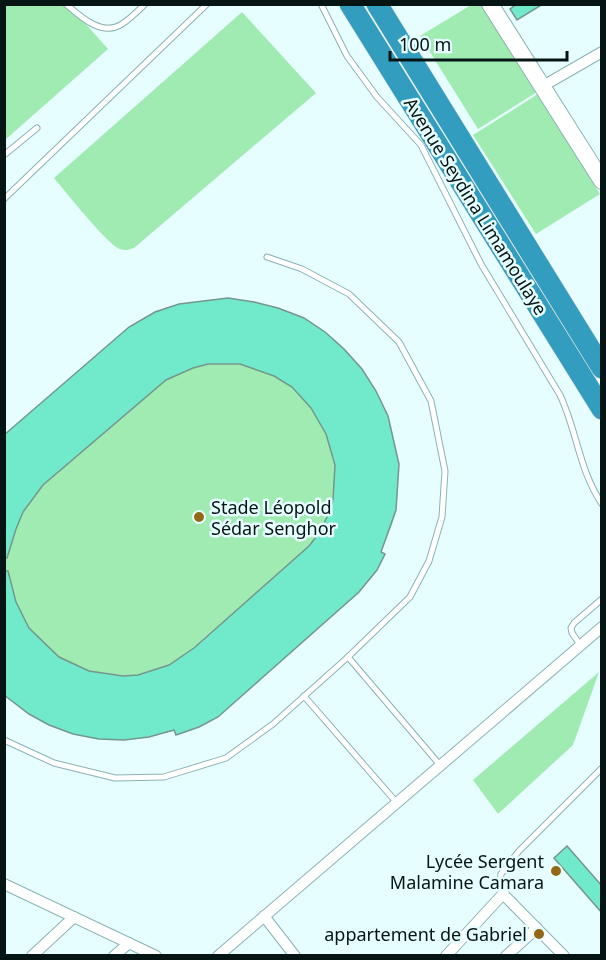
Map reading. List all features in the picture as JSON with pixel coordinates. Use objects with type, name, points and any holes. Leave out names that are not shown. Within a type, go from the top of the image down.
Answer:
[{"type":"highway","name":"Avenue Seydina Limamoulaye","points":[[350,4],[602,409]]},
{"type":"highway","name":"Avenue Seydina Limamoulaye","points":[[377,4],[602,368]]},
{"type":"highway","points":[[384,4],[397,37]]},
{"type":"street","points":[[490,4],[602,181]]},
{"type":"street","points":[[543,86],[602,51]]},
{"type":"street","points":[[218,956],[602,627]]},
{"type":"street","points":[[4,884],[156,956]]},
{"type":"street","points":[[446,956],[503,894],[564,956]]},
{"type":"street","points":[[264,916],[295,956]]},
{"type":"street","points":[[32,956],[74,917]]},
{"type":"street","points":[[506,956],[537,928]]},
{"type":"street","points":[[114,956],[129,942]]},
{"type":"lane","points":[[66,4],[87,23],[106,28],[120,25],[145,4]]},
{"type":"lane","points":[[4,199],[207,4]]},
{"type":"lane","points":[[321,4],[347,56],[377,97],[421,145],[481,264],[560,395],[567,411],[587,480],[602,504]]},
{"type":"lane","points":[[4,155],[37,128]]},
{"type":"lane","points":[[4,740],[54,763],[116,778],[164,777],[226,758],[273,724],[348,657],[410,597],[429,561],[442,517],[445,471],[431,401],[399,342],[349,294],[302,269],[267,257]]},
{"type":"lane","points":[[581,646],[571,628],[602,599]]},
{"type":"lane","points":[[348,657],[440,765]]},
{"type":"lane","points":[[304,696],[397,803]]},
{"type":"lane","points":[[503,894],[499,886],[501,874],[519,851],[602,768]]},
{"type":"green space","points":[[5,5],[69,5],[108,49],[5,140]]},
{"type":"green space","points":[[471,5],[482,5],[537,92],[478,129],[420,36]]},
{"type":"green space","points":[[242,12],[316,93],[134,248],[120,249],[96,228],[54,178]]},
{"type":"green space","points":[[538,94],[600,194],[536,234],[473,135]]},
{"type":"green space","name":"Stade Léopold Sédar Senghor","points":[[228,298],[276,307],[303,318],[327,333],[365,374],[390,425],[396,452],[398,480],[396,508],[392,525],[381,551],[385,554],[377,570],[359,593],[218,717],[176,735],[174,730],[137,739],[108,740],[60,730],[30,715],[5,695],[4,435],[129,327],[155,312],[179,304]]},
{"type":"green space","points":[[599,672],[573,745],[498,814],[473,780]]},
{"type":"building","points":[[517,4],[543,4],[517,20],[510,9]]},
{"type":"building","points":[[228,298],[278,308],[304,318],[344,349],[362,369],[376,391],[388,416],[399,464],[396,510],[381,552],[385,554],[377,570],[359,592],[218,717],[199,727],[176,735],[174,730],[149,737],[124,740],[99,739],[73,734],[49,725],[29,714],[4,695],[4,571],[8,571],[16,602],[29,628],[59,657],[89,671],[123,676],[138,675],[169,665],[194,648],[309,546],[320,532],[327,517],[333,500],[335,465],[326,434],[311,408],[292,387],[274,376],[240,364],[208,364],[166,380],[43,485],[23,512],[7,558],[4,558],[4,435],[129,327],[155,312],[179,304]]},
{"type":"building","points":[[567,846],[602,886],[602,913],[554,858]]},
{"type":"place","name":"Stade Léopold Sédar Senghor","points":[[199,517]]},
{"type":"place","name":"Lycée Sergent Malamine Camara","points":[[556,871]]},
{"type":"place","name":"appartement de Gabriel","points":[[539,934]]}]
